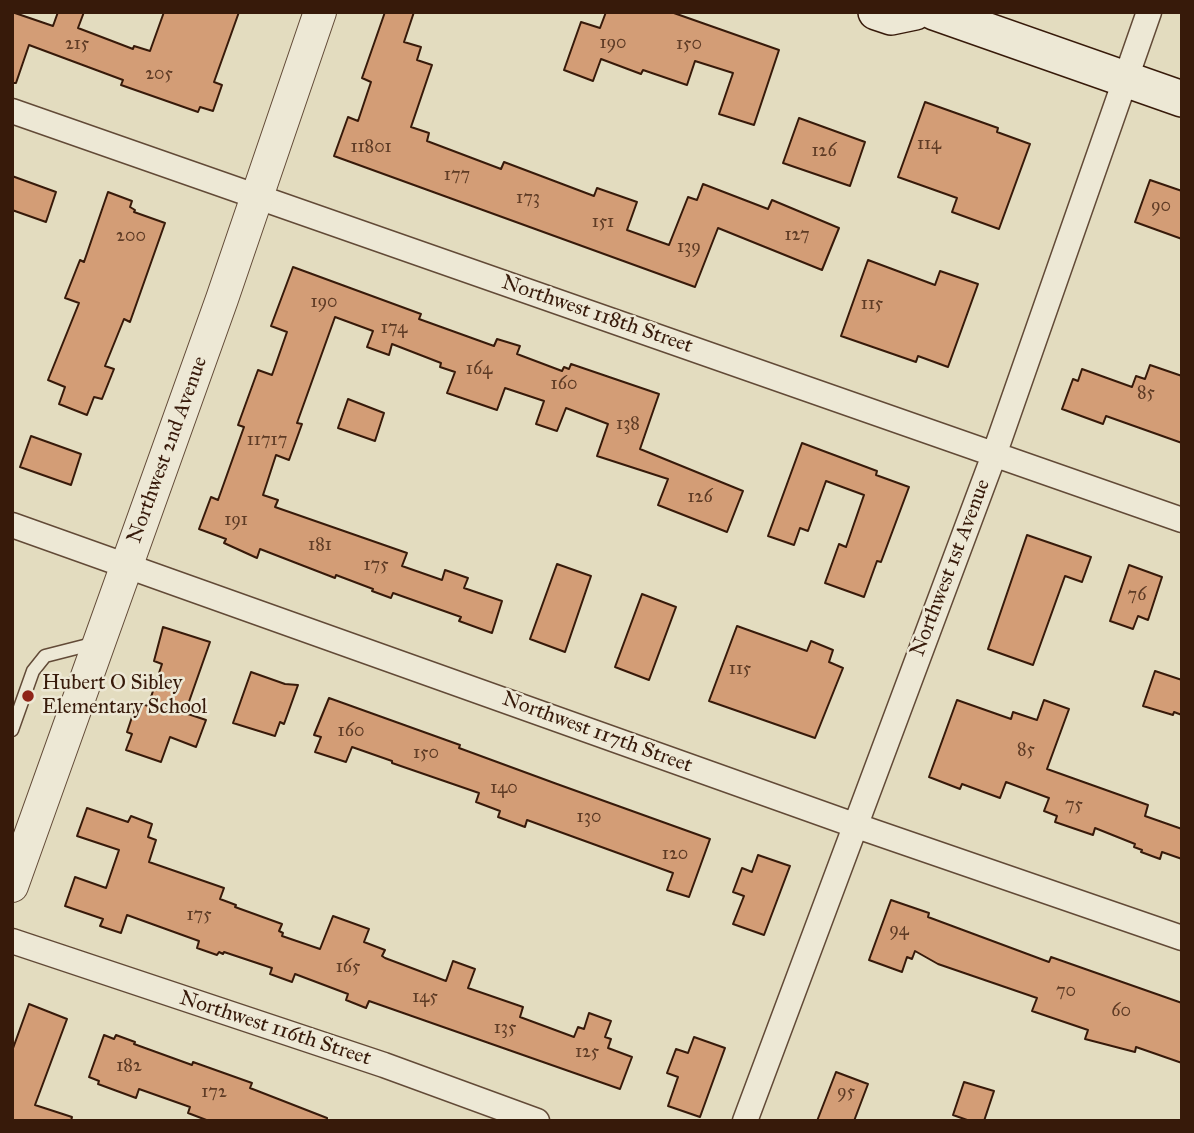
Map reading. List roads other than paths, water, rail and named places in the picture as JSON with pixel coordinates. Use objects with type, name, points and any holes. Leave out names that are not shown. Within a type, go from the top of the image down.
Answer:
[{"type":"main road","points":[[876,12],[891,17],[915,12]]},
{"type":"main road","points":[[934,12],[1182,99]]},
{"type":"street","name":"Northwest 2nd Avenue","points":[[12,886],[320,12]]},
{"type":"street","name":"Northwest 1st Avenue","points":[[745,1121],[994,456],[1149,12]]},
{"type":"street","name":"Northwest 118th Street","points":[[12,111],[1182,520]]},
{"type":"street","name":"Northwest 117th Street","points":[[12,525],[854,825],[1182,938]]},
{"type":"street","name":"Northwest 116th Street","points":[[12,941],[384,1065],[537,1121]]},
{"type":"lane","points":[[12,730],[33,671],[45,656],[100,642]]},
{"type":"place","name":"Hubert O Sibley Elementary School","points":[[28,696]]}]
